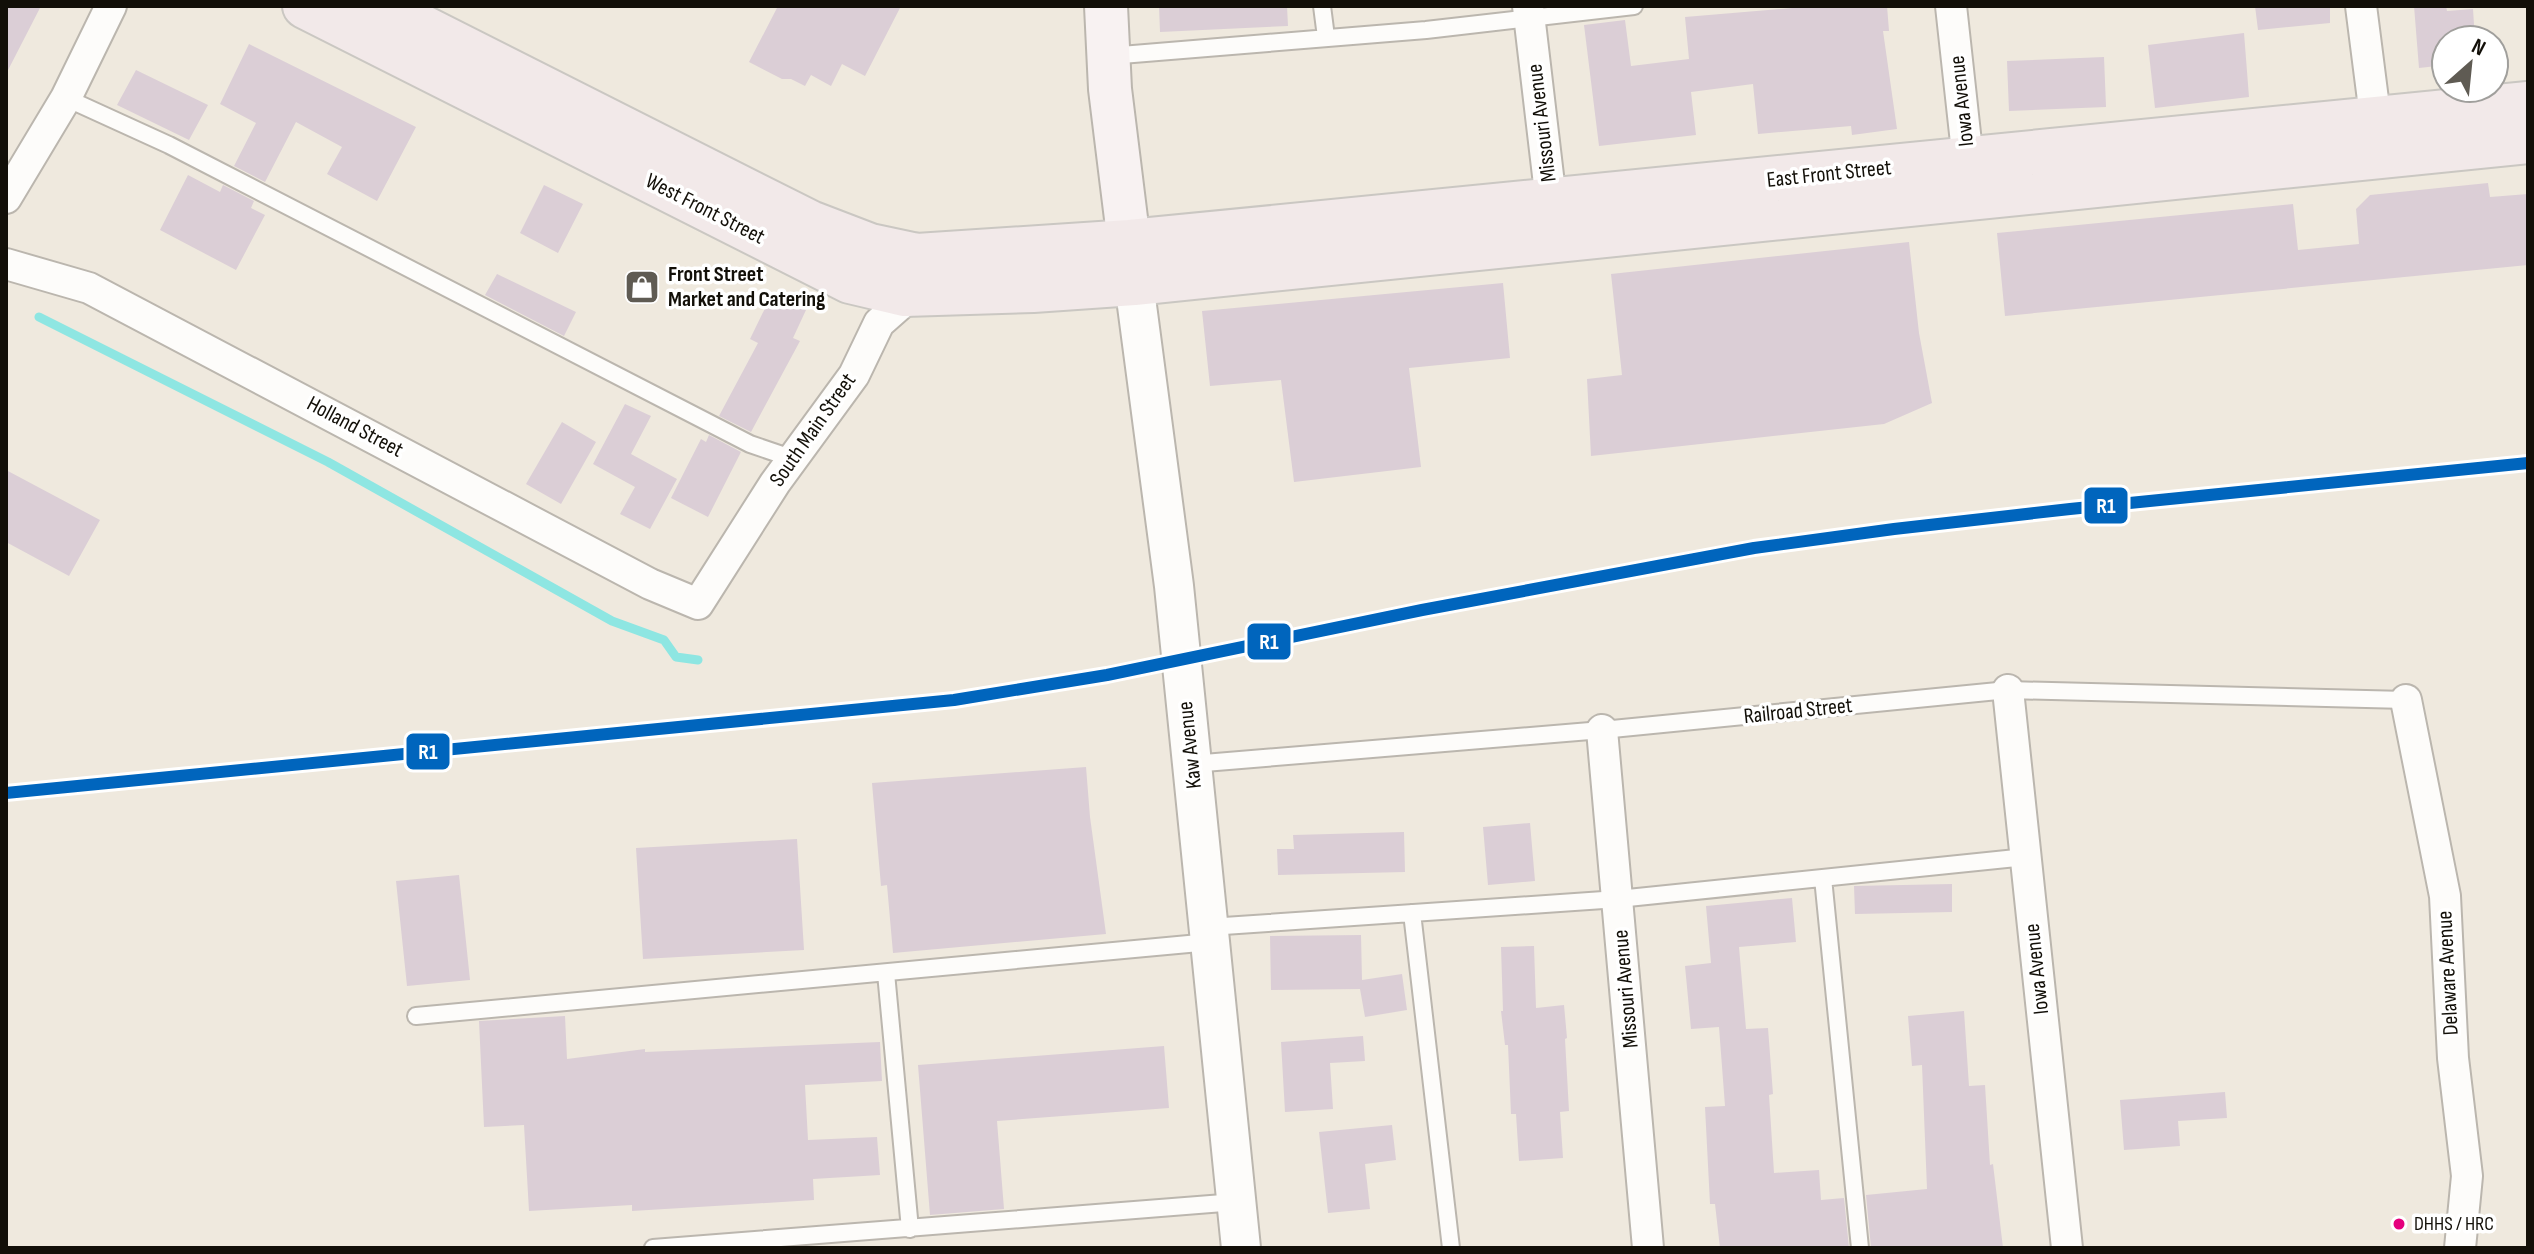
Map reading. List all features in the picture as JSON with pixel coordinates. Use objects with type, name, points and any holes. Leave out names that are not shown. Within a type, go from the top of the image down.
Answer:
[{"type":"main road","name":"West Front Street","points":[[305,6],[850,281],[905,294],[915,274]]},
{"type":"main road","name":"West Front Street","points":[[380,6],[810,223],[870,246],[915,274],[1132,262]]},
{"type":"main road","points":[[1106,6],[1108,56],[1132,262]]},
{"type":"main road","name":"East Front Street","points":[[1132,262],[2377,137],[2528,104]]},
{"type":"main road","name":"East Front Street","points":[[2377,137],[2528,141]]},
{"type":"street","points":[[6,198],[66,98],[111,6]]},
{"type":"street","name":"Iowa Avenue","points":[[1951,6],[1970,178]]},
{"type":"street","points":[[2361,6],[2377,137]]},
{"type":"street","name":"Missouri Avenue","points":[[1529,12],[1553,221]]},
{"type":"street","name":"Kaw Avenue","points":[[1132,262],[1174,586],[1241,1248]]},
{"type":"street","name":"Holland Street","points":[[6,264],[89,288],[650,584],[698,604]]},
{"type":"street","name":"South Main Street","points":[[698,604],[775,483],[854,375],[879,323],[915,274]]},
{"type":"street","name":"Iowa Avenue","points":[[2008,690],[2067,1248]]},
{"type":"street","name":"Delaware Avenue","points":[[2406,700],[2445,896],[2453,1058],[2467,1176],[2460,1248]]},
{"type":"street","name":"Missouri Avenue","points":[[1602,730],[1648,1248]]},
{"type":"lane","points":[[1322,6],[1326,37]]},
{"type":"lane","points":[[1108,56],[1326,37],[1529,12],[1634,6]]},
{"type":"lane","points":[[66,98],[169,145],[750,444],[794,459]]},
{"type":"lane","name":"Railroad Street","points":[[1192,764],[1602,730],[2008,690],[2406,700]]},
{"type":"lane","points":[[416,1016],[886,973],[1412,913],[1618,899],[2026,857]]},
{"type":"lane","points":[[1823,878],[1860,1248]]},
{"type":"lane","points":[[1412,913],[1451,1248]]},
{"type":"lane","points":[[886,973],[910,1229]]},
{"type":"lane","points":[[653,1248],[732,1246],[1236,1202]]},
{"type":"building","points":[[6,6],[41,6],[6,74]]},
{"type":"building","points":[[778,6],[901,6],[865,76],[842,64],[831,86],[811,75],[805,86],[791,79],[782,79],[749,62]]},
{"type":"building","points":[[1159,6],[1287,6],[1288,26],[1160,32]]},
{"type":"building","points":[[1815,6],[1887,6],[1889,31],[1883,31],[1897,129],[1852,135],[1851,126],[1758,134],[1753,84],[1691,92],[1696,135],[1599,146],[1584,25],[1625,20],[1631,66],[1689,59],[1685,17]]},
{"type":"building","points":[[2255,6],[2330,6],[2330,23],[2258,30]]},
{"type":"building","points":[[2414,6],[2446,6],[2447,11],[2473,9],[2474,24],[2430,24],[2430,67],[2419,68]]},
{"type":"building","points":[[2244,33],[2249,97],[2155,108],[2148,45]]},
{"type":"building","points":[[249,44],[416,127],[377,201],[327,174],[342,147],[296,122],[265,182],[234,166],[256,123],[220,104]]},
{"type":"building","points":[[2104,57],[2106,107],[2009,111],[2007,61]]},
{"type":"building","points":[[136,70],[208,105],[189,140],[117,105]]},
{"type":"building","points":[[188,175],[220,192],[223,185],[254,201],[251,208],[265,215],[236,270],[160,230]]},
{"type":"building","points":[[2488,183],[2490,197],[2528,194],[2528,265],[2005,316],[1997,233],[2293,204],[2298,250],[2359,244],[2356,209],[2370,195]]},
{"type":"building","points":[[544,185],[583,204],[558,253],[520,233]]},
{"type":"building","points":[[1909,242],[1919,333],[1932,403],[1884,424],[1591,456],[1587,379],[1622,375],[1611,274]]},
{"type":"building","points":[[497,274],[576,312],[564,336],[485,295]]},
{"type":"building","points":[[1503,283],[1510,358],[1409,368],[1421,467],[1294,482],[1281,380],[1210,386],[1202,311]]},
{"type":"building","points":[[772,294],[806,310],[793,338],[800,341],[751,432],[719,416],[758,343],[750,339]]},
{"type":"building","points":[[625,404],[651,416],[631,454],[677,479],[650,529],[620,514],[635,487],[593,464]]},
{"type":"building","points":[[562,422],[596,442],[561,504],[526,484]]},
{"type":"building","points":[[709,435],[741,452],[708,517],[671,498],[701,439],[706,442]]},
{"type":"building","points":[[6,470],[100,520],[69,576],[6,542]]},
{"type":"building","points":[[1086,767],[1106,934],[893,953],[887,885],[881,886],[872,783]]},
{"type":"building","points":[[1530,823],[1535,881],[1488,885],[1483,827]]},
{"type":"building","points":[[1404,832],[1405,872],[1278,875],[1277,849],[1294,849],[1293,835]]},
{"type":"building","points":[[797,839],[804,950],[643,959],[636,848]]},
{"type":"building","points":[[459,875],[470,980],[407,986],[396,881]]},
{"type":"building","points":[[1952,884],[1952,912],[1855,914],[1854,886]]},
{"type":"building","points":[[1792,898],[1796,942],[1739,947],[1746,1029],[1768,1028],[1774,1173],[1819,1170],[1821,1200],[1844,1198],[1849,1248],[1720,1248],[1715,1204],[1710,1204],[1705,1107],[1725,1106],[1719,1027],[1691,1029],[1685,966],[1711,963],[1706,906]]},
{"type":"building","points":[[1361,935],[1362,980],[1402,974],[1407,1010],[1365,1017],[1360,989],[1271,990],[1270,936]]},
{"type":"building","points":[[1534,946],[1536,1008],[1564,1005],[1569,1111],[1560,1112],[1563,1158],[1519,1161],[1516,1114],[1511,1114],[1508,1045],[1505,1045],[1501,1011],[1501,947]]},
{"type":"building","points":[[1964,1011],[1969,1086],[1985,1085],[1990,1165],[1993,1164],[2003,1248],[1871,1248],[1866,1195],[1927,1189],[1922,1065],[1912,1066],[1908,1016]]},
{"type":"building","points":[[565,1016],[567,1059],[645,1049],[645,1052],[880,1042],[882,1081],[805,1085],[808,1140],[877,1137],[880,1175],[813,1179],[814,1200],[632,1211],[632,1205],[529,1211],[524,1125],[484,1127],[479,1021]]},
{"type":"building","points":[[1363,1036],[1365,1061],[1330,1063],[1333,1109],[1285,1112],[1281,1042]]},
{"type":"building","points":[[1164,1046],[1169,1108],[997,1121],[1004,1209],[930,1215],[918,1065]]},
{"type":"building","points":[[2225,1092],[2227,1118],[2178,1121],[2180,1146],[2124,1150],[2120,1100]]},
{"type":"building","points":[[1392,1125],[1396,1160],[1365,1164],[1370,1209],[1328,1213],[1319,1132]]},
{"type":"waterway","points":[[39,317],[328,462],[612,621],[664,640],[676,657],[698,660]]},
{"type":"transit line","name":"R1","points":[[6,793],[954,700],[1107,675],[1422,610],[1754,548],[2070,509],[2528,463]]},
{"type":"place","name":"Front Street Market and Catering","points":[[642,287]]},
{"type":"place","name":"DHHS / HRC","points":[[2399,1224]]}]
